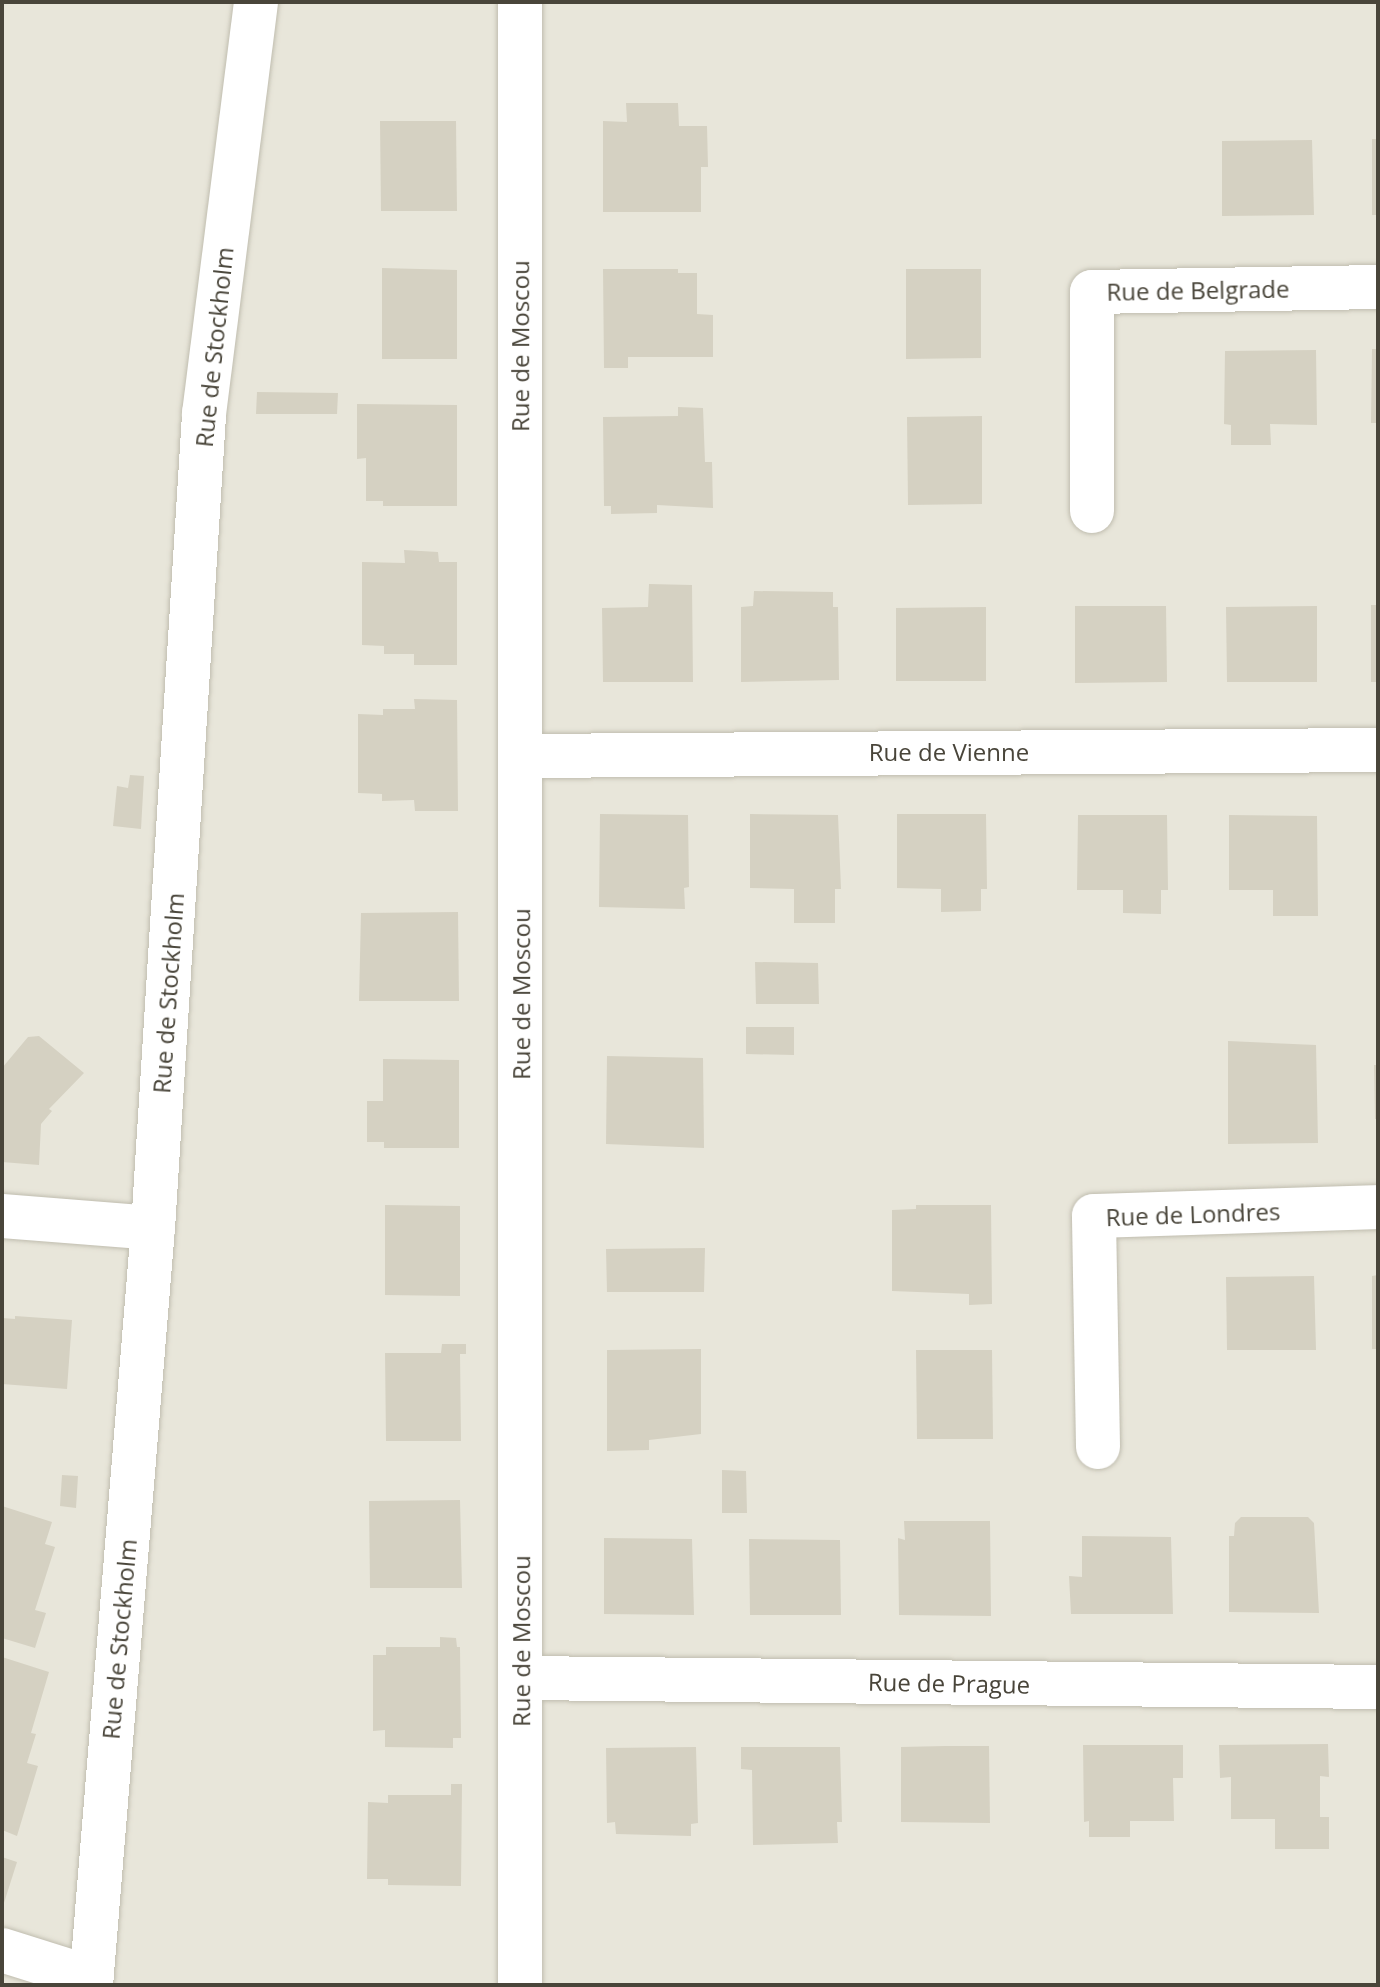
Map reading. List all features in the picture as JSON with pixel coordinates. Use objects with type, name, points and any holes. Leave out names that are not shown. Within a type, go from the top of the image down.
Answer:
[{"type":"street","name":"Rue de Stockholm","points":[[91,1981],[153,1228],[204,414],[256,2]]},
{"type":"street","name":"Rue de Moscou","points":[[520,2],[520,1985]]},
{"type":"street","name":"Rue de Belgrade","points":[[1092,511],[1092,292],[1378,287]]},
{"type":"street","name":"Rue de Vienne","points":[[521,756],[1378,750]]},
{"type":"street","name":"Rue de Londres","points":[[1098,1447],[1094,1216],[1378,1207]]},
{"type":"street","points":[[2,1216],[153,1228]]},
{"type":"street","name":"Rue de Prague","points":[[521,1678],[1378,1687]]},
{"type":"street","points":[[2,1950],[91,1981]]},
{"type":"shaded area","points":[[2,2],[1378,2],[1378,1985],[2,1985]]},
{"type":"building","points":[[626,103],[678,103],[679,126],[707,126],[708,167],[701,167],[701,212],[603,212],[603,121],[627,122]]},
{"type":"building","points":[[380,121],[456,121],[457,211],[381,211]]},
{"type":"building","points":[[1372,139],[1378,139],[1378,215],[1372,215]]},
{"type":"building","points":[[1312,140],[1314,215],[1222,216],[1222,141]]},
{"type":"building","points":[[382,268],[457,270],[457,359],[382,359]]},
{"type":"building","points":[[603,269],[678,269],[678,273],[697,273],[697,314],[713,315],[713,357],[628,357],[628,368],[604,368]]},
{"type":"building","points":[[906,269],[981,269],[981,358],[906,359]]},
{"type":"building","points":[[1372,349],[1378,349],[1378,423],[1371,423]]},
{"type":"building","points":[[1316,350],[1317,425],[1270,424],[1271,445],[1231,445],[1231,425],[1224,424],[1225,351]]},
{"type":"building","points":[[257,392],[338,393],[337,414],[256,414]]},
{"type":"building","points":[[357,404],[457,405],[457,506],[383,506],[383,501],[366,501],[366,458],[357,459]]},
{"type":"building","points":[[678,407],[703,408],[705,462],[712,462],[713,508],[657,505],[657,513],[611,514],[611,506],[604,506],[603,417],[678,416]]},
{"type":"building","points":[[982,416],[982,504],[908,505],[907,417]]},
{"type":"building","points":[[404,550],[438,552],[439,562],[457,562],[457,665],[414,665],[414,654],[384,654],[384,646],[362,645],[362,562],[405,563]]},
{"type":"building","points":[[649,584],[692,585],[693,682],[603,682],[602,608],[648,607]]},
{"type":"building","points":[[754,591],[833,592],[833,607],[838,607],[839,680],[741,682],[741,607],[753,606]]},
{"type":"building","points":[[1371,605],[1378,605],[1378,682],[1371,682]]},
{"type":"building","points":[[1075,606],[1166,606],[1167,682],[1075,683]]},
{"type":"building","points":[[1317,606],[1317,682],[1227,682],[1226,607]]},
{"type":"building","points":[[986,607],[986,681],[896,681],[896,608]]},
{"type":"building","points":[[414,699],[457,700],[458,811],[415,811],[414,800],[382,801],[382,794],[358,793],[358,714],[383,715],[383,709],[415,709]]},
{"type":"building","points":[[130,775],[144,776],[141,829],[113,826],[117,786],[128,788]]},
{"type":"building","points":[[600,814],[688,815],[689,887],[684,888],[685,909],[599,907]]},
{"type":"building","points":[[750,814],[838,815],[841,889],[835,889],[835,923],[794,923],[794,889],[750,888]]},
{"type":"building","points":[[897,814],[986,814],[987,889],[981,889],[981,911],[941,912],[941,889],[897,888]]},
{"type":"building","points":[[1078,815],[1167,815],[1168,890],[1161,890],[1161,914],[1123,913],[1123,890],[1077,890]]},
{"type":"building","points":[[1229,815],[1317,816],[1318,916],[1273,916],[1273,890],[1229,890]]},
{"type":"building","points":[[458,912],[459,1001],[359,1001],[361,913]]},
{"type":"building","points":[[755,962],[818,963],[819,1004],[756,1004]]},
{"type":"building","points":[[746,1027],[794,1027],[794,1055],[746,1054]]},
{"type":"building","points":[[39,1036],[84,1073],[49,1109],[52,1111],[41,1124],[39,1165],[2,1162],[2,1068],[28,1037]]},
{"type":"building","points":[[1228,1041],[1316,1045],[1318,1143],[1228,1144]]},
{"type":"building","points":[[607,1056],[703,1058],[704,1148],[606,1144]]},
{"type":"building","points":[[383,1059],[459,1060],[459,1148],[384,1148],[384,1142],[367,1142],[367,1101],[383,1101]]},
{"type":"building","points":[[1374,1065],[1378,1065],[1378,1119],[1375,1119]]},
{"type":"building","points":[[385,1205],[460,1206],[460,1296],[385,1295]]},
{"type":"building","points":[[916,1205],[991,1205],[992,1304],[969,1305],[969,1294],[892,1291],[892,1210],[916,1209]]},
{"type":"building","points":[[705,1248],[704,1292],[607,1292],[606,1249]]},
{"type":"building","points":[[1378,1275],[1378,1349],[1372,1349],[1372,1276]]},
{"type":"building","points":[[1314,1276],[1316,1350],[1227,1350],[1226,1277]]},
{"type":"building","points":[[15,1316],[72,1320],[67,1389],[2,1384],[2,1318],[15,1319]]},
{"type":"building","points":[[442,1344],[466,1344],[466,1354],[460,1354],[461,1441],[386,1441],[385,1353],[441,1353]]},
{"type":"building","points":[[701,1349],[701,1434],[649,1440],[649,1450],[607,1451],[607,1350]]},
{"type":"building","points":[[916,1350],[992,1350],[993,1439],[917,1439]]},
{"type":"building","points":[[722,1470],[746,1471],[747,1513],[722,1513]]},
{"type":"building","points":[[62,1475],[78,1476],[76,1508],[60,1506]]},
{"type":"building","points":[[460,1500],[462,1588],[370,1588],[369,1501]]},
{"type":"building","points":[[2,1506],[52,1522],[45,1544],[55,1547],[35,1610],[46,1613],[35,1648],[2,1638]]},
{"type":"building","points":[[1241,1517],[1308,1517],[1314,1523],[1319,1613],[1229,1612],[1229,1536],[1234,1536],[1235,1523]]},
{"type":"building","points":[[904,1521],[990,1521],[991,1616],[899,1615],[898,1538],[905,1540]]},
{"type":"building","points":[[1082,1536],[1171,1537],[1173,1614],[1071,1614],[1069,1576],[1082,1577]]},
{"type":"building","points":[[604,1538],[692,1539],[694,1615],[604,1614]]},
{"type":"building","points":[[749,1539],[840,1540],[841,1615],[750,1615]]},
{"type":"building","points":[[440,1637],[456,1638],[457,1647],[460,1647],[461,1738],[453,1738],[453,1748],[385,1747],[385,1730],[373,1731],[373,1655],[386,1655],[386,1647],[440,1647]]},
{"type":"building","points":[[2,1657],[49,1672],[31,1733],[36,1734],[27,1763],[38,1766],[17,1836],[2,1830]]},
{"type":"building","points":[[1328,1744],[1329,1777],[1320,1776],[1320,1817],[1329,1817],[1329,1849],[1275,1849],[1275,1819],[1231,1819],[1231,1777],[1220,1778],[1219,1745]]},
{"type":"building","points":[[1083,1745],[1183,1745],[1183,1778],[1173,1778],[1174,1821],[1130,1821],[1130,1837],[1089,1837],[1089,1821],[1084,1822]]},
{"type":"building","points":[[989,1746],[990,1823],[901,1822],[901,1747]]},
{"type":"building","points":[[696,1747],[698,1823],[691,1824],[691,1836],[616,1834],[615,1822],[607,1823],[606,1748]]},
{"type":"building","points":[[741,1747],[840,1747],[842,1822],[837,1822],[838,1843],[753,1845],[752,1770],[741,1769]]},
{"type":"building","points":[[451,1784],[462,1784],[461,1886],[388,1885],[388,1879],[367,1879],[368,1802],[388,1803],[388,1795],[451,1795]]},
{"type":"building","points":[[2,1857],[17,1862],[3,1906],[2,1906]]}]
